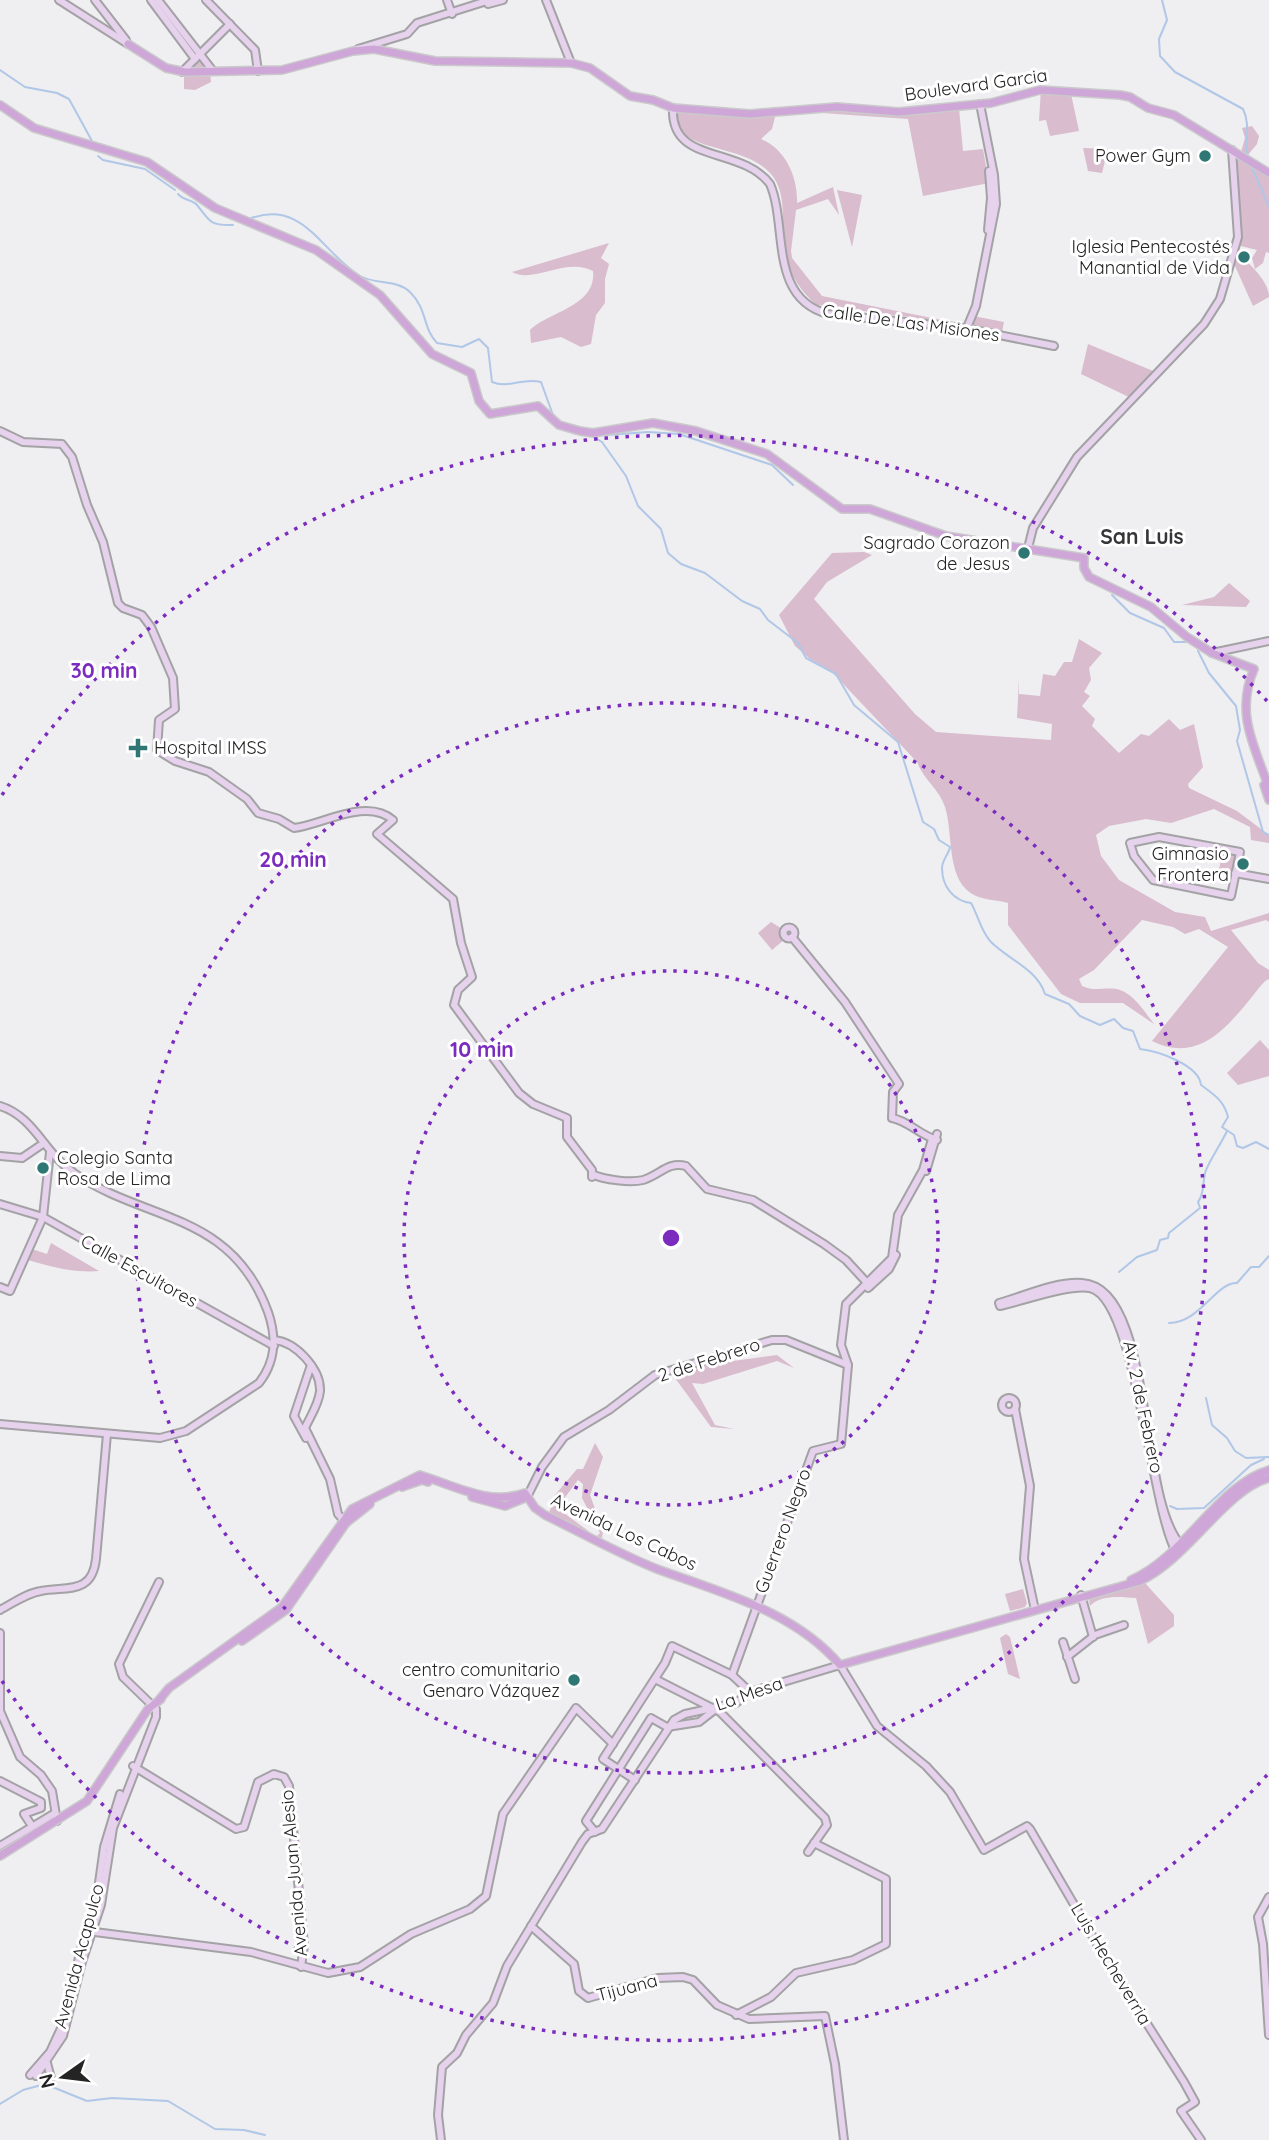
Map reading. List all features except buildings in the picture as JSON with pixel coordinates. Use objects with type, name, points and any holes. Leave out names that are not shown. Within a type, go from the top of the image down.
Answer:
[{"type":"main road","points":[[126,41],[166,68],[182,72],[289,69],[353,51],[388,50],[435,61],[571,62]]},
{"type":"main road","name":"Boulevard Garcia","points":[[571,62],[590,68],[630,96],[653,100],[674,108],[750,114],[834,107],[899,112],[978,104],[1040,90],[1124,96],[1145,107],[1177,117],[1269,173]]},
{"type":"main road","points":[[0,106],[34,128],[147,162],[215,208],[316,250],[380,295],[432,354],[471,373],[479,401],[490,414],[538,407],[561,426],[587,432],[653,424],[696,431],[767,454],[842,509],[870,509],[943,536],[1084,558],[1084,568],[1089,577],[1151,607],[1187,638],[1212,653],[1252,668],[1241,709],[1269,800]]},
{"type":"main road","points":[[1246,686],[1245,713],[1269,788]]},
{"type":"main road","points":[[1180,1550],[1242,1484],[1269,1471]]},
{"type":"main road","points":[[840,1665],[1126,1584],[1180,1550],[1248,1487],[1269,1478]]},
{"type":"main road","points":[[0,1856],[56,1817],[87,1801],[156,1706],[286,1610],[344,1521],[381,1498],[422,1480],[494,1505],[519,1503],[528,1493]]},
{"type":"main road","name":"Avenida Los Cabos","points":[[528,1493],[545,1516],[656,1568],[756,1606],[804,1631],[840,1665]]},
{"type":"street","points":[[59,0],[126,41]]},
{"type":"street","points":[[95,0],[126,41]]},
{"type":"street","points":[[151,0],[197,57],[213,71]]},
{"type":"street","points":[[158,0],[197,57]]},
{"type":"street","points":[[206,0],[255,50],[258,71]]},
{"type":"street","points":[[447,0],[449,13]]},
{"type":"street","points":[[353,51],[409,31],[415,24],[490,0]]},
{"type":"street","points":[[449,13],[503,0]]},
{"type":"street","points":[[546,0],[571,62]]},
{"type":"street","points":[[182,72],[230,24]]},
{"type":"street","points":[[965,328],[978,297],[996,204],[994,175],[978,104]]},
{"type":"street","name":"Calle De Las Misiones","points":[[674,108],[673,125],[682,141],[745,163],[770,184],[783,262],[799,295],[812,308],[828,314],[965,328],[1054,346]]},
{"type":"street","points":[[1028,548],[1033,528],[1077,457],[1204,324],[1218,304],[1238,237],[1232,150]]},
{"type":"street","points":[[0,430],[23,442],[62,444],[72,457],[86,506],[103,542],[118,603],[147,620],[173,678],[175,709],[159,720],[156,748],[175,761],[209,772],[247,799],[258,813],[279,819],[294,828],[338,814],[386,814],[393,820],[377,834],[453,899],[461,943],[472,977],[458,990],[452,1002],[519,1093],[533,1104],[567,1118],[567,1137],[592,1175],[635,1181],[670,1165],[686,1166],[707,1189],[753,1200],[833,1250],[871,1284]]},
{"type":"street","points":[[1212,653],[1269,641]]},
{"type":"street","points":[[1159,837],[1240,852],[1235,873],[1231,896],[1155,882],[1134,856],[1130,843],[1159,837]]},
{"type":"street","points":[[1235,873],[1269,879]]},
{"type":"street","points":[[792,937],[849,1006],[898,1084],[893,1092],[891,1118],[905,1122],[934,1139]]},
{"type":"street","points":[[0,1106],[15,1110],[50,1152],[88,1182],[178,1218],[220,1246],[255,1286],[266,1308],[274,1343],[269,1370],[259,1383],[186,1431],[160,1438],[0,1424]]},
{"type":"street","points":[[918,1132],[927,1156]]},
{"type":"street","points":[[871,1284],[891,1258],[898,1215],[934,1139]]},
{"type":"street","points":[[848,1365],[841,1345],[846,1304],[896,1259],[901,1216],[924,1175],[934,1139]]},
{"type":"street","points":[[0,1156],[22,1158],[44,1143]]},
{"type":"street","points":[[0,1287],[10,1291],[43,1217],[50,1152]]},
{"type":"street","name":"Calle Escultores","points":[[0,1204],[43,1217],[274,1343],[285,1342],[310,1365]]},
{"type":"street","points":[[860,1290],[862,1277]]},
{"type":"street","name":"Av. 2 de Febrero","points":[[1000,1304],[1081,1282],[1100,1287],[1112,1298],[1134,1355],[1163,1500],[1180,1550]]},
{"type":"street","name":"2 de Febrero","points":[[528,1493],[542,1467],[564,1437],[609,1410],[656,1375],[772,1339],[786,1340],[848,1365]]},
{"type":"street","points":[[310,1365],[294,1416],[330,1479],[335,1509],[344,1521]]},
{"type":"street","points":[[303,1430],[319,1395],[317,1375],[310,1365]]},
{"type":"street","name":"Guerrero Negro","points":[[732,1675],[813,1451],[840,1446],[848,1365]]},
{"type":"street","points":[[1011,1410],[1026,1483],[1024,1559],[1033,1609]]},
{"type":"street","points":[[0,1610],[38,1591],[77,1588],[92,1576],[96,1559],[107,1434]]},
{"type":"street","points":[[156,1706],[123,1677],[119,1664],[159,1582]]},
{"type":"street","points":[[1064,1642],[1068,1654],[1093,1634],[1083,1596]]},
{"type":"street","points":[[0,1633],[0,1711],[20,1758],[41,1775],[52,1791],[56,1817],[32,1826],[0,1846]]},
{"type":"street","points":[[635,1780],[603,1759],[655,1679],[672,1646],[732,1675],[750,1692]]},
{"type":"street","name":"La Mesa","points":[[714,1708],[736,1703],[750,1692],[840,1665]]},
{"type":"street","name":"Luis Hecheverria","points":[[840,1665],[877,1726],[936,1776],[962,1811],[984,1850],[1027,1826],[1195,2102],[1181,2110],[1200,2140]]},
{"type":"street","points":[[655,1679],[714,1708],[781,1772],[827,1823],[808,1852]]},
{"type":"street","name":"Avenida Acapulco","points":[[90,1932],[59,2035],[33,2076],[47,2063],[63,2036],[90,1932],[108,1828],[156,1706]]},
{"type":"street","points":[[90,1932],[251,1952],[328,1973],[360,1966],[435,1924],[470,1909],[486,1896],[503,1814],[576,1708],[613,1744]]},
{"type":"street","points":[[595,1832],[586,1821],[651,1718],[667,1727],[699,1722],[714,1708]]},
{"type":"street","points":[[441,2140],[438,2115],[442,2067],[457,2053],[466,2035],[486,2013],[507,1966],[586,1835],[602,1829],[667,1727]]},
{"type":"street","name":"Avenida Juan Alesio","points":[[133,1766],[236,1829],[244,1827],[248,1820],[256,1787],[262,1778],[274,1774],[284,1777],[289,1786],[304,1945],[301,1967]]},
{"type":"street","points":[[0,1781],[37,1798],[42,1805],[24,1814],[32,1826]]},
{"type":"street","points":[[736,2015],[771,1997],[796,1973],[853,1960],[886,1944],[888,1884],[884,1878],[814,1843]]},
{"type":"street","points":[[1269,1898],[1258,1917],[1263,1944],[1269,2035]]},
{"type":"street","name":"Tijuana","points":[[531,1926],[574,1964],[578,1986],[585,1997],[599,1997],[658,1978],[684,1977],[694,1980],[717,2005],[736,2015]]},
{"type":"street","points":[[736,2015],[752,2020],[825,2016],[835,2064],[844,2140]]},
{"type":"street","points":[[47,2063],[51,2078]]},
{"type":"shaded area","points":[[200,54],[210,71],[211,82],[195,90],[184,89],[184,71]]},
{"type":"shaded area","points":[[1041,89],[1071,94],[1079,131],[1050,136],[1046,120],[1039,121]]},
{"type":"shaded area","points":[[959,109],[963,151],[983,149],[989,183],[923,196],[908,119],[822,113],[821,110]]},
{"type":"shaded area","points":[[678,110],[776,113],[772,129],[761,139],[777,150],[789,165],[797,203],[833,187],[839,215],[828,199],[796,210],[791,251],[792,258],[822,296],[962,324],[817,305],[797,283],[787,263],[783,246],[780,191],[770,173],[750,159],[693,140],[683,134],[677,122]]},
{"type":"shaded area","points":[[1252,126],[1259,136],[1257,144],[1247,156],[1241,152],[1245,138],[1242,128]]},
{"type":"shaded area","points":[[1083,148],[1108,149],[1102,173],[1088,171]]},
{"type":"shaded area","points":[[1233,151],[1269,174],[1269,253],[1266,252],[1263,263],[1255,269],[1252,258],[1257,250],[1237,245]]},
{"type":"shaded area","points":[[837,190],[862,195],[852,247]]},
{"type":"shaded area","points":[[609,243],[601,258],[609,264],[605,279],[605,303],[596,315],[591,344],[581,347],[561,337],[531,343],[530,330],[580,300],[592,283],[593,271],[572,267],[530,275],[512,272]]},
{"type":"shaded area","points":[[1226,246],[1259,275],[1269,297],[1253,306]]},
{"type":"shaded area","points":[[973,316],[1004,322],[1002,332],[970,326]]},
{"type":"shaded area","points":[[1088,344],[1158,373],[1133,399],[1081,374]]},
{"type":"shaded area","points":[[864,552],[872,555],[827,582],[814,599],[915,714],[936,732],[1051,740],[1052,724],[1017,718],[1019,679],[1019,694],[1040,696],[1043,674],[1055,676],[1064,662],[1072,662],[1079,639],[1102,653],[1089,668],[1091,680],[1084,692],[1090,696],[1082,706],[1095,719],[1092,726],[1119,753],[1141,734],[1149,736],[1169,719],[1180,730],[1194,724],[1203,767],[1188,784],[1189,788],[1237,811],[1269,835],[1269,843],[1251,840],[1250,827],[1214,809],[1171,823],[1146,819],[1109,826],[1096,835],[1101,856],[1119,880],[1175,912],[1205,917],[1211,931],[1269,913],[1269,922],[1266,920],[1231,930],[1258,963],[1269,970],[1269,979],[1231,1021],[1209,1040],[1183,1048],[1168,1047],[1152,1041],[1228,947],[1199,929],[1185,934],[1173,927],[1142,920],[1094,970],[1079,979],[1082,986],[1087,988],[1116,989],[1128,994],[1154,1024],[1123,1003],[1080,1003],[1061,994],[1008,925],[1008,903],[976,896],[959,880],[952,857],[945,807],[917,762],[830,670],[810,659],[795,646],[779,615],[832,553]]},
{"type":"shaded area","points":[[1229,583],[1250,601],[1246,607],[1182,605],[1214,597]]},
{"type":"shaded area","points":[[1223,851],[1237,853],[1233,876],[1218,874]]},
{"type":"shaded area","points":[[771,922],[784,930],[786,938],[772,950],[758,933]]},
{"type":"shaded area","points":[[1260,1040],[1269,1050],[1269,1076],[1238,1085],[1227,1073]]},
{"type":"shaded area","points":[[51,1243],[99,1271],[63,1269],[28,1260],[32,1249],[47,1254]]},
{"type":"shaded area","points":[[777,1355],[794,1368],[777,1361],[703,1384],[692,1383],[715,1425],[734,1429],[711,1427],[675,1378],[677,1371],[690,1367]]},
{"type":"shaded area","points":[[595,1443],[603,1457],[590,1495],[603,1531],[602,1538],[597,1536],[600,1533],[582,1498],[583,1484],[578,1480],[557,1508],[591,1533],[549,1513],[555,1495],[577,1469],[583,1469]]},
{"type":"shaded area","points":[[1145,1583],[1174,1615],[1174,1626],[1148,1644],[1136,1598],[1106,1598],[1090,1606],[1089,1601]]},
{"type":"shaded area","points":[[1023,1589],[1027,1603],[1025,1607],[1010,1611],[1005,1594]]},
{"type":"shaded area","points":[[1006,1634],[1010,1637],[1020,1679],[1008,1674],[1000,1638]]},
{"type":"waterway","points":[[1162,0],[1167,20],[1159,39],[1160,56],[1175,72],[1243,109],[1247,121],[1248,157]]},
{"type":"waterway","points":[[0,70],[25,87],[57,93],[69,99],[92,141]]},
{"type":"waterway","points":[[98,156],[103,160],[145,169],[175,190]]},
{"type":"waterway","points":[[1251,166],[1269,206]]},
{"type":"waterway","points":[[178,194],[195,203],[211,221],[219,225],[233,225]]},
{"type":"waterway","points":[[249,219],[268,214],[298,221],[360,276],[404,288],[420,305],[429,331],[437,343],[462,347],[479,339],[488,348],[492,382],[541,382],[553,415]]},
{"type":"waterway","points":[[562,429],[576,434]]},
{"type":"waterway","points":[[607,435],[648,432],[679,434],[772,465],[793,485]]},
{"type":"waterway","points":[[592,436],[602,442],[626,476],[638,506],[661,529],[668,553],[681,564],[705,573],[742,601],[760,609],[768,620],[798,643],[806,658],[836,674],[854,705],[898,742],[923,822],[934,829],[939,840],[950,847],[943,862],[944,881],[954,896],[971,903],[991,942],[1029,971],[1045,994],[1069,1004],[1080,1016],[1100,1025],[1114,1019],[1123,1028],[1133,1031],[1140,1049],[1167,1056],[1186,1065],[1199,1078],[1201,1085],[1224,1106],[1228,1117],[1222,1127],[1234,1135],[1237,1146],[1243,1148],[1256,1142],[1269,1149]]},
{"type":"waterway","points":[[1112,595],[1130,613],[1164,628],[1174,642],[1186,642]]},
{"type":"waterway","points":[[1198,651],[1209,673],[1236,706],[1240,730],[1237,741],[1263,832],[1269,835]]},
{"type":"waterway","points":[[1119,1272],[1137,1257],[1157,1250],[1160,1240],[1168,1238],[1169,1233],[1200,1208],[1198,1202],[1202,1195],[1206,1170],[1227,1131]]},
{"type":"waterway","points":[[1169,1323],[1190,1317],[1222,1289],[1237,1283],[1251,1267],[1259,1267],[1269,1256]]},
{"type":"waterway","points":[[1206,1398],[1212,1425],[1227,1438],[1235,1451],[1246,1458],[1269,1457]]},
{"type":"waterway","points":[[1170,1506],[1177,1509],[1204,1508],[1251,1465],[1264,1459]]},
{"type":"waterway","points":[[0,2104],[23,2090],[45,2084],[87,2101],[112,2098],[168,2101],[215,2129],[244,2130],[265,2135]]},
{"type":"place","name":"Power Gym","points":[[1205,156]]},
{"type":"place","name":"Iglesia Pentecostés Manantial de Vida","points":[[1244,257]]},
{"type":"place","name":"Sagrado Corazon de Jesus","points":[[1024,553]]},
{"type":"place","name":"Hospital IMSS","points":[[138,748]]},
{"type":"place","name":"Gimnasio Frontera","points":[[1243,864]]},
{"type":"place","name":"Colegio Santa Rosa de Lima","points":[[43,1168]]},
{"type":"place","name":"centro comunitario Genaro Vázquez","points":[[574,1680]]},
{"type":"district","name":"San Luis","points":[[1142,537]]}]
